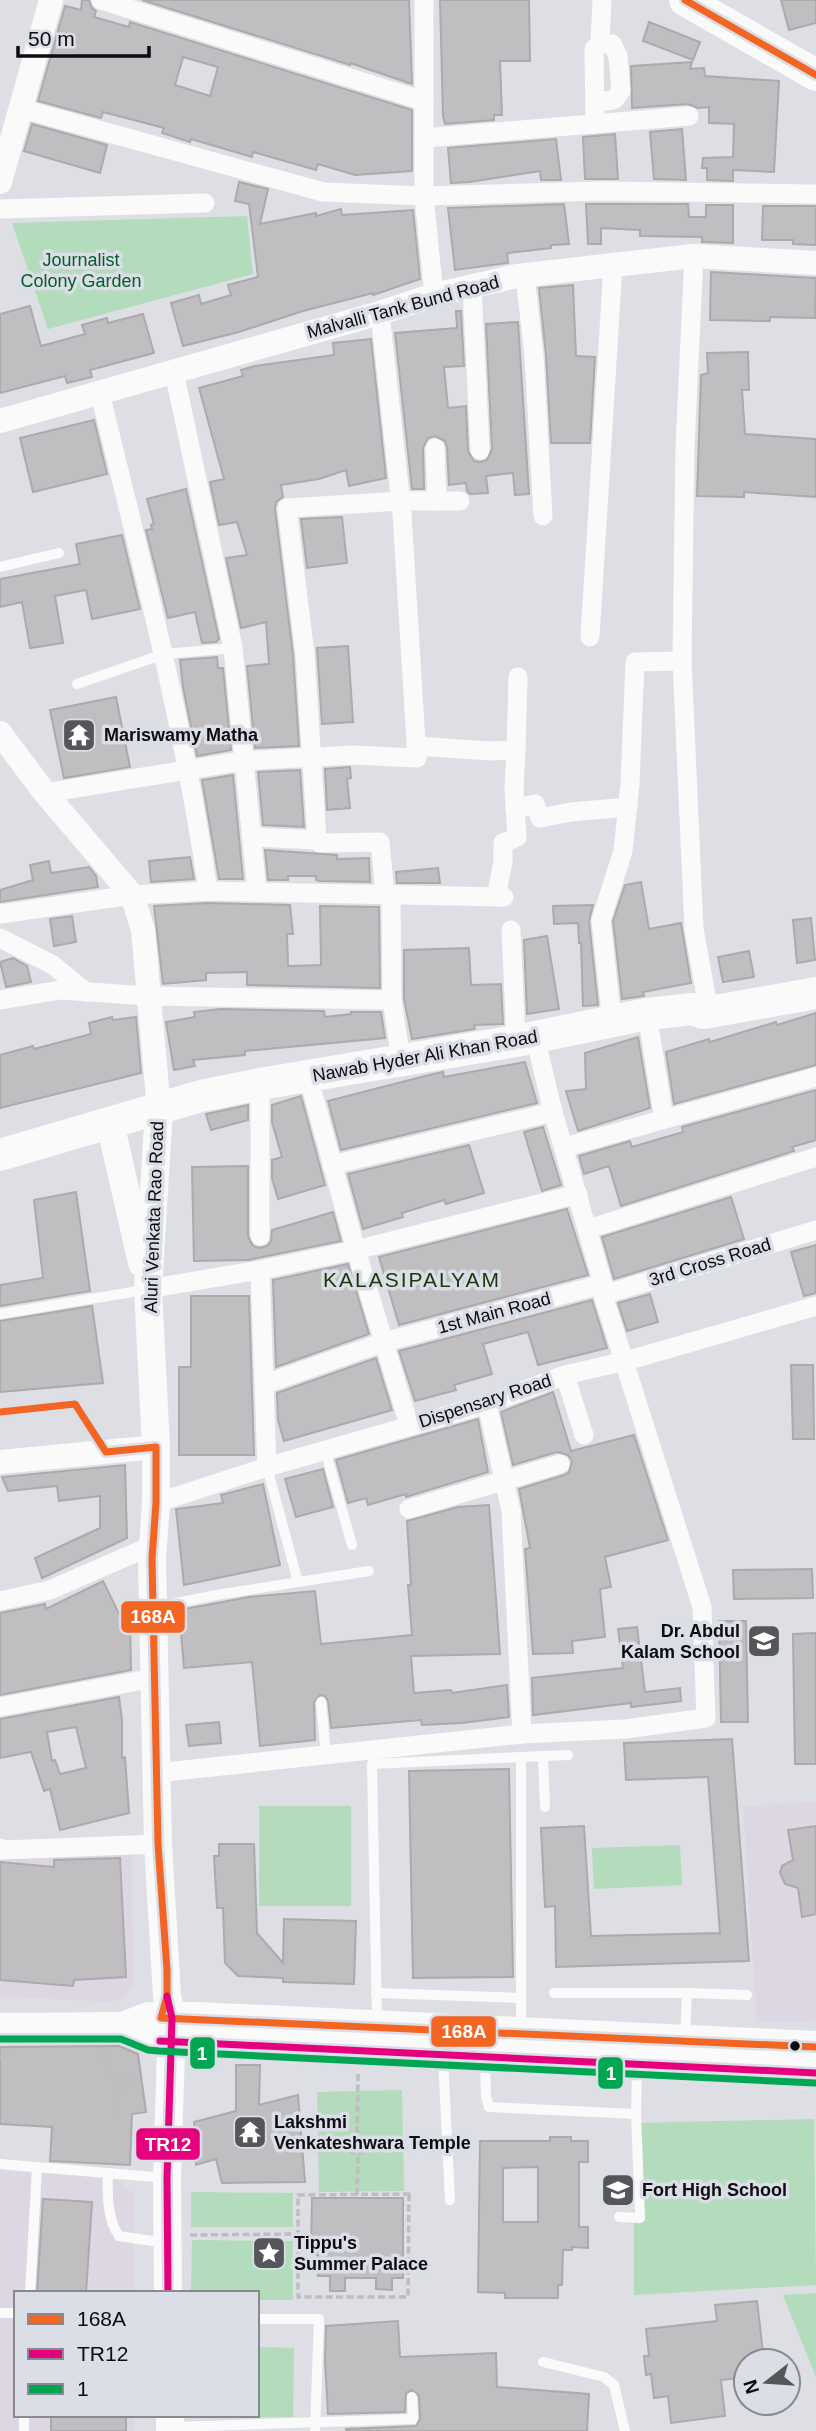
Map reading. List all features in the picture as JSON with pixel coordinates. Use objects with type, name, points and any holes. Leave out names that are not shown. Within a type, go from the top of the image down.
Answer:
[{"type":"main road","points":[[685,0],[816,75]]},
{"type":"main road","name":"Nawab Hyder Ali Khan Road","points":[[0,1155],[201,1096],[525,1039],[816,980]]},
{"type":"main road","name":"Nawab Hyder Ali Khan Road","points":[[699,1005],[704,1013],[816,993]]},
{"type":"main road","name":"Aluri Venkata Rao Road","points":[[152,2291],[159,2238],[166,2023],[158,1843],[153,1608],[156,1447],[148,1289],[159,1109]]},
{"type":"main road","points":[[110,1123],[148,1289]]},
{"type":"main road","points":[[0,2029],[109,2029],[149,2018],[166,2023],[371,2048],[637,2064],[685,2053],[816,2047]]},
{"type":"main road","points":[[371,2048],[521,2033],[685,2053],[816,2073]]},
{"type":"main road","name":"Aluri Venkata Rao Road","points":[[159,2238],[168,2291]]},
{"type":"street","points":[[0,182],[51,0]]},
{"type":"street","points":[[101,0],[424,101]]},
{"type":"street","points":[[424,0],[424,196],[434,295]]},
{"type":"street","points":[[600,44],[602,0]]},
{"type":"street","points":[[595,102],[614,100],[621,91],[618,55],[612,44],[600,44],[594,49],[595,124]]},
{"type":"street","points":[[19,108],[323,192],[424,196],[600,191],[816,194]]},
{"type":"street","points":[[424,138],[689,116]]},
{"type":"street","points":[[0,209],[205,203]]},
{"type":"street","points":[[695,256],[685,446],[682,661],[699,1005]]},
{"type":"street","name":"Malvalli Tank Bund Road","points":[[0,421],[380,313],[434,295],[525,275],[695,256],[816,263]]},
{"type":"street","points":[[590,638],[612,265]]},
{"type":"street","points":[[525,275],[534,356],[543,516]]},
{"type":"street","points":[[472,287],[480,450]]},
{"type":"street","points":[[45,793],[242,761],[354,755],[416,758],[401,500],[380,313]]},
{"type":"street","points":[[174,372],[233,648],[242,761],[257,892]]},
{"type":"street","points":[[100,393],[164,654],[196,808],[208,891]]},
{"type":"street","points":[[435,448],[437,501]]},
{"type":"street","points":[[317,841],[304,654],[287,508],[401,500],[460,501]]},
{"type":"street","points":[[612,1022],[601,920],[624,851],[635,662],[682,661]]},
{"type":"street","points":[[0,914],[132,895],[208,891],[500,897],[503,843],[517,837],[513,788],[518,677]]},
{"type":"street","points":[[0,733],[45,793],[132,895],[143,930],[159,1109]]},
{"type":"street","points":[[416,746],[516,750]]},
{"type":"street","points":[[515,808],[536,804],[540,818],[571,812],[628,807]]},
{"type":"street","points":[[252,837],[320,843],[380,842],[388,895],[392,1000],[401,1060]]},
{"type":"street","points":[[156,1773],[522,1734],[625,1729],[705,1718],[702,1607],[603,1289],[565,1147],[525,1039],[511,930]]},
{"type":"street","points":[[0,938],[53,965],[86,992]]},
{"type":"street","points":[[0,1000],[61,990],[147,996],[392,1000]]},
{"type":"street","points":[[647,1014],[664,1119]]},
{"type":"street","points":[[308,1076],[356,1250],[409,1425]]},
{"type":"street","points":[[565,1147],[816,1077]]},
{"type":"street","points":[[260,1084],[260,1236]]},
{"type":"street","points":[[332,1165],[553,1112]]},
{"type":"street","points":[[588,1229],[816,1157]]},
{"type":"street","points":[[148,1289],[356,1250],[578,1194]]},
{"type":"street","name":"3rd Cross Road","points":[[603,1289],[816,1230]]},
{"type":"street","points":[[260,1270],[267,1467]]},
{"type":"street","name":"1st Main Road","points":[[265,1384],[384,1342],[603,1289]]},
{"type":"street","name":"Dispensary Road","points":[[156,1503],[267,1467],[487,1404],[565,1375],[626,1361],[816,1306]]},
{"type":"street","points":[[565,1375],[584,1435]]},
{"type":"street","points":[[487,1404],[511,1511],[522,1734]]},
{"type":"street","points":[[0,1462],[156,1447]]},
{"type":"street","points":[[409,1509],[560,1464]]},
{"type":"street","points":[[0,1601],[50,1590],[153,1545]]},
{"type":"street","points":[[0,1707],[155,1678]]},
{"type":"street","points":[[0,1848],[158,1843]]},
{"type":"lane","points":[[0,567],[59,553]]},
{"type":"lane","points":[[77,684],[164,654],[233,648]]},
{"type":"lane","points":[[0,1314],[148,1289]]},
{"type":"lane","points":[[0,1412],[75,1404],[106,1452]]},
{"type":"lane","points":[[325,1450],[352,1545]]},
{"type":"lane","points":[[267,1467],[298,1582]]},
{"type":"lane","points":[[153,1608],[216,1595],[369,1572]]},
{"type":"lane","points":[[321,1702],[326,1755]]},
{"type":"lane","points":[[371,2048],[376,1993],[372,1764],[568,1755]]},
{"type":"lane","points":[[521,1756],[521,2033]]},
{"type":"lane","points":[[543,1756],[545,1807]]},
{"type":"lane","points":[[376,1993],[521,1998]]},
{"type":"lane","points":[[554,1993],[747,1995]]},
{"type":"lane","points":[[685,2053],[687,1993]]},
{"type":"lane","points":[[442,2054],[450,2200]]},
{"type":"lane","points":[[485,2056],[486,2096],[489,2107],[636,2114]]},
{"type":"lane","points":[[619,2217],[640,2218],[637,2064]]},
{"type":"lane","points":[[0,2164],[159,2178]]},
{"type":"lane","points":[[30,2291],[37,2167]]},
{"type":"lane","points":[[108,2173],[107,2189],[114,2229],[119,2236],[159,2238]]},
{"type":"lane","points":[[259,2319],[318,2319],[315,2426]]},
{"type":"lane","points":[[543,2362],[604,2377],[614,2385],[625,2431]]},
{"type":"lane","points":[[164,2424],[315,2426],[413,2419],[412,2397]]},
{"type":"path","points":[[109,2029],[118,2090],[118,2113]]},
{"type":"path","points":[[316,2151],[351,2149],[357,2144],[371,2048]]},
{"type":"path","points":[[118,2090],[137,2073]]},
{"type":"path","points":[[357,2144],[363,2149],[408,2148]]},
{"type":"path","points":[[351,2149],[358,2155]]},
{"type":"path","points":[[357,2195],[358,2155],[363,2149]]},
{"type":"path","points":[[409,2194],[408,2297],[298,2297],[298,2234],[298,2195],[409,2194]]},
{"type":"path","points":[[159,2238],[298,2234]]},
{"type":"shaded area","points":[[816,1802],[816,2021],[757,2022],[743,1806]]},
{"type":"shaded area","points":[[132,1849],[133,1985],[125,1996],[112,2002],[0,1996],[0,1855]]},
{"type":"shaded area","points":[[0,2171],[114,2178],[134,2194],[134,2291],[14,2291],[14,2417],[134,2417],[134,2431],[0,2431]]},
{"type":"green space","name":"Journalist Colony Garden","points":[[247,216],[253,274],[48,329],[12,223]]},
{"type":"green space","points":[[259,1806],[351,1806],[351,1906],[259,1906]]},
{"type":"green space","points":[[680,1845],[682,1885],[594,1889],[592,1848]]},
{"type":"green space","points":[[402,2090],[404,2191],[319,2192],[317,2092]]},
{"type":"green space","points":[[814,2119],[816,2285],[634,2295],[634,2123]]},
{"type":"green space","points":[[191,2192],[293,2193],[293,2227],[191,2227]]},
{"type":"green space","points":[[192,2240],[293,2241],[293,2300],[259,2300],[259,2291],[191,2291]]},
{"type":"green space","points":[[816,2293],[816,2377],[783,2295]]},
{"type":"green space","points":[[259,2347],[294,2348],[293,2417],[259,2417]]},
{"type":"building","points":[[82,0],[89,0],[96,11],[94,17],[129,27],[130,22],[412,110],[412,171],[355,175],[318,164],[316,170],[253,152],[252,157],[191,139],[190,142],[162,133],[164,128],[103,112],[101,118],[38,101],[65,6],[81,10]],"holes":[[[183,57],[218,67],[210,96],[175,85]]]},
{"type":"building","points":[[142,0],[409,0],[412,84],[350,63]]},
{"type":"building","points":[[440,0],[529,0],[530,61],[500,61],[502,115],[494,115],[494,120],[445,124]]},
{"type":"building","points":[[781,0],[816,0],[816,23],[789,30]]},
{"type":"building","points":[[649,22],[700,42],[693,60],[643,41]]},
{"type":"building","points":[[692,62],[690,69],[704,68],[705,76],[779,81],[774,172],[733,170],[733,181],[707,180],[707,168],[702,168],[703,158],[733,157],[734,124],[709,123],[709,107],[698,108],[688,104],[632,108],[631,66]]},
{"type":"building","points":[[32,124],[107,145],[100,173],[24,151]]},
{"type":"building","points":[[682,129],[686,180],[654,179],[650,132]]},
{"type":"building","points":[[615,134],[618,179],[585,179],[583,137]]},
{"type":"building","points":[[556,139],[561,180],[541,180],[540,171],[451,183],[448,148]]},
{"type":"building","points":[[239,182],[268,189],[260,224],[316,213],[316,216],[341,209],[342,215],[413,210],[420,279],[373,295],[303,311],[239,332],[183,346],[171,303],[199,295],[201,304],[231,295],[228,285],[258,277],[249,204],[235,201]]},
{"type":"building","points":[[564,204],[569,244],[507,253],[508,263],[455,270],[448,208]]},
{"type":"building","points":[[586,204],[688,204],[689,217],[706,217],[706,205],[733,205],[733,243],[702,242],[702,237],[640,236],[640,230],[601,228],[601,244],[588,244]]},
{"type":"building","points":[[763,206],[816,206],[816,245],[793,244],[793,240],[762,240]]},
{"type":"building","points":[[711,272],[816,278],[815,318],[770,317],[770,321],[710,320]]},
{"type":"building","points":[[573,285],[576,356],[595,357],[590,443],[551,443],[539,288]]},
{"type":"building","points":[[30,306],[41,346],[85,334],[82,325],[107,318],[108,323],[143,314],[154,353],[90,370],[92,377],[67,383],[65,376],[0,393],[0,314]]},
{"type":"building","points":[[456,311],[461,311],[464,366],[444,367],[448,408],[466,406],[468,451],[474,461],[487,460],[492,449],[486,324],[518,322],[529,494],[515,495],[513,473],[486,476],[488,493],[470,494],[466,483],[449,485],[447,447],[445,441],[435,436],[428,438],[423,448],[424,489],[412,489],[395,333],[457,328]]},
{"type":"building","points":[[371,339],[386,478],[349,486],[346,470],[319,479],[281,485],[283,497],[276,502],[275,509],[293,655],[299,746],[255,748],[247,666],[269,664],[266,622],[241,628],[226,558],[247,555],[237,522],[219,525],[210,482],[224,479],[199,388],[243,376],[241,370],[255,366],[334,355],[333,343]]},
{"type":"building","points":[[748,352],[749,390],[742,390],[745,434],[816,439],[816,497],[744,492],[744,497],[697,496],[701,375],[708,373],[707,353]]},
{"type":"building","points":[[94,420],[107,474],[33,492],[20,438]]},
{"type":"building","points":[[186,489],[219,639],[216,642],[202,643],[195,612],[168,618],[146,530],[152,529],[151,525],[154,524],[147,499]]},
{"type":"building","points":[[342,517],[347,563],[307,568],[301,519]]},
{"type":"building","points":[[122,535],[140,609],[92,619],[86,590],[55,596],[63,643],[30,648],[22,602],[0,607],[0,579],[80,564],[76,544]]},
{"type":"building","points":[[348,646],[353,722],[322,724],[317,648]]},
{"type":"building","points":[[217,657],[218,668],[223,668],[231,750],[197,756],[180,660]]},
{"type":"building","points":[[116,697],[130,767],[64,778],[50,710]]},
{"type":"building","points":[[350,767],[351,778],[347,779],[350,808],[327,810],[325,769]]},
{"type":"building","points":[[300,770],[304,827],[263,825],[258,772]]},
{"type":"building","points":[[233,775],[243,879],[219,879],[202,780]]},
{"type":"building","points":[[265,850],[337,855],[337,859],[369,858],[370,882],[319,881],[316,876],[288,876],[288,880],[268,880]]},
{"type":"building","points":[[190,857],[194,879],[151,882],[149,861]]},
{"type":"building","points":[[49,861],[51,873],[89,867],[96,876],[98,887],[0,902],[0,890],[33,880],[30,865]]},
{"type":"building","points":[[438,868],[440,883],[397,883],[396,872]]},
{"type":"building","points":[[641,882],[649,929],[681,923],[691,983],[622,999],[613,921],[625,885]]},
{"type":"building","points":[[208,903],[290,905],[293,934],[287,934],[288,966],[321,965],[320,906],[379,907],[380,988],[247,985],[247,972],[206,973],[206,980],[163,984],[154,906]]},
{"type":"building","points":[[593,905],[589,921],[598,1005],[583,1006],[578,923],[554,924],[553,906]]},
{"type":"building","points":[[72,916],[76,942],[54,946],[50,919]]},
{"type":"building","points":[[811,918],[815,960],[797,963],[793,920]]},
{"type":"building","points":[[547,936],[559,1009],[527,1014],[524,940]]},
{"type":"building","points":[[469,948],[471,985],[501,984],[503,1024],[474,1025],[475,1029],[412,1039],[404,999],[404,950]]},
{"type":"building","points":[[749,951],[754,977],[723,982],[718,957]]},
{"type":"building","points":[[13,958],[27,966],[31,982],[6,987],[0,962]]},
{"type":"building","points":[[220,1009],[324,1011],[325,1017],[351,1012],[381,1012],[385,1038],[245,1051],[245,1055],[193,1060],[195,1066],[174,1070],[166,1022],[195,1017],[194,1012]]},
{"type":"building","points":[[816,1013],[816,1065],[674,1104],[666,1052]]},
{"type":"building","points":[[112,1017],[113,1020],[136,1017],[141,1073],[0,1108],[0,1055],[91,1034],[89,1023]]},
{"type":"building","points":[[638,1037],[650,1108],[578,1131],[566,1091],[586,1089],[585,1053]]},
{"type":"building","points":[[525,1062],[537,1103],[341,1150],[328,1101],[443,1072],[444,1077]]},
{"type":"building","points":[[816,1090],[816,1140],[792,1147],[794,1151],[621,1206],[609,1166],[584,1174],[579,1156],[630,1141],[632,1147],[683,1132],[682,1127]]},
{"type":"building","points":[[301,1096],[325,1185],[278,1199],[272,1178],[272,1160],[282,1157],[272,1122],[272,1105]]},
{"type":"building","points":[[248,1105],[248,1120],[211,1130],[206,1114]]},
{"type":"building","points":[[543,1127],[561,1185],[542,1191],[524,1132]]},
{"type":"building","points":[[469,1145],[484,1193],[446,1204],[444,1200],[402,1213],[403,1217],[363,1229],[348,1174]]},
{"type":"building","points":[[248,1166],[248,1236],[253,1246],[267,1246],[271,1241],[272,1230],[333,1212],[341,1241],[248,1260],[194,1261],[192,1167]]},
{"type":"building","points":[[76,1192],[90,1291],[0,1306],[0,1285],[43,1278],[34,1200]]},
{"type":"building","points":[[731,1197],[744,1239],[614,1279],[602,1237]]},
{"type":"building","points":[[567,1209],[588,1275],[399,1325],[379,1257]]},
{"type":"building","points":[[816,1245],[816,1293],[804,1296],[791,1252]]},
{"type":"building","points":[[348,1264],[369,1334],[276,1367],[273,1280]]},
{"type":"building","points":[[650,1294],[658,1322],[627,1331],[618,1303]]},
{"type":"building","points":[[191,1296],[249,1296],[254,1455],[179,1455],[179,1367],[191,1367]]},
{"type":"building","points":[[592,1300],[607,1348],[538,1365],[528,1332],[483,1344],[492,1374],[454,1385],[456,1390],[415,1401],[399,1351]]},
{"type":"building","points":[[92,1306],[103,1383],[0,1392],[0,1321]]},
{"type":"building","points":[[376,1358],[392,1410],[284,1441],[278,1420],[277,1393]]},
{"type":"building","points":[[791,1365],[813,1365],[814,1439],[793,1439]]},
{"type":"building","points":[[553,1392],[571,1451],[634,1435],[668,1540],[605,1557],[611,1587],[600,1589],[605,1637],[572,1641],[573,1653],[533,1654],[525,1549],[530,1548],[519,1489],[564,1475],[569,1472],[572,1461],[568,1455],[557,1452],[513,1465],[501,1412]]},
{"type":"building","points":[[478,1419],[488,1472],[406,1497],[406,1494],[368,1505],[366,1498],[348,1503],[336,1460]]},
{"type":"building","points":[[125,1465],[127,1538],[42,1578],[35,1558],[100,1528],[100,1496],[59,1501],[57,1486],[8,1491],[2,1477]]},
{"type":"building","points":[[323,1469],[333,1507],[296,1517],[285,1479]]},
{"type":"building","points":[[263,1484],[280,1565],[184,1585],[176,1509],[223,1503],[221,1495]]},
{"type":"building","points":[[489,1505],[500,1654],[411,1656],[414,1693],[451,1690],[452,1693],[507,1685],[509,1717],[462,1723],[422,1725],[421,1720],[331,1728],[328,1701],[325,1696],[320,1695],[314,1702],[315,1740],[260,1746],[252,1662],[184,1668],[179,1610],[249,1597],[315,1591],[321,1644],[412,1635],[407,1521],[458,1507]]},
{"type":"building","points":[[812,1569],[813,1598],[734,1599],[733,1570]]},
{"type":"building","points":[[103,1581],[124,1624],[130,1621],[131,1670],[0,1695],[0,1613],[45,1604],[46,1609]]},
{"type":"building","points":[[719,1621],[746,1621],[748,1722],[721,1722]]},
{"type":"building","points":[[637,1627],[645,1692],[680,1688],[681,1701],[631,1707],[631,1703],[533,1715],[532,1678],[623,1668],[618,1629]]},
{"type":"building","points":[[816,1633],[816,1764],[795,1764],[793,1634]]},
{"type":"building","points":[[119,1697],[122,1758],[125,1757],[129,1813],[60,1830],[50,1789],[44,1791],[31,1752],[0,1758],[0,1719]],"holes":[[[76,1727],[86,1768],[60,1774],[55,1760],[52,1761],[47,1732]]]},
{"type":"building","points":[[219,1722],[221,1743],[189,1746],[186,1725]]},
{"type":"building","points":[[732,1739],[749,1961],[556,1967],[555,1906],[545,1907],[541,1828],[584,1826],[591,1936],[720,1933],[708,1777],[626,1780],[624,1743]]},
{"type":"building","points":[[509,1769],[513,1977],[413,1978],[409,1771]]},
{"type":"building","points":[[816,1826],[816,1914],[802,1917],[798,1888],[785,1884],[780,1873],[782,1866],[793,1860],[788,1830]]},
{"type":"building","points":[[219,1844],[254,1844],[257,1933],[283,1963],[284,1919],[356,1921],[354,1984],[283,1982],[283,1978],[238,1976],[225,1963],[223,1908],[217,1908],[214,1856],[219,1856]]},
{"type":"building","points":[[120,1858],[126,1977],[74,1980],[73,1986],[0,1980],[0,1862],[54,1867],[54,1860]]},
{"type":"building","points":[[119,2046],[138,2054],[146,2112],[132,2114],[130,2165],[50,2161],[52,2127],[0,2124],[0,2047]]},
{"type":"building","points":[[236,2065],[260,2065],[259,2105],[298,2095],[305,2182],[222,2183],[216,2159],[196,2165],[194,2122],[236,2111]]},
{"type":"building","points":[[550,2137],[571,2137],[571,2141],[588,2141],[588,2162],[579,2162],[579,2227],[588,2227],[588,2248],[572,2247],[572,2250],[563,2250],[562,2285],[558,2285],[558,2298],[505,2298],[505,2293],[478,2292],[480,2141],[550,2141]],"holes":[[[538,2167],[538,2222],[503,2222],[503,2168]]]},
{"type":"building","name":"Tippu's Summer Palace","points":[[312,2198],[403,2198],[403,2278],[392,2278],[392,2290],[376,2289],[376,2278],[345,2278],[345,2291],[330,2291],[330,2276],[318,2276],[318,2255],[311,2255]]},
{"type":"building","points":[[43,2199],[92,2202],[86,2291],[37,2291]]},
{"type":"building","points":[[757,2301],[762,2347],[732,2347],[732,2379],[721,2380],[725,2416],[671,2423],[668,2396],[654,2398],[651,2374],[646,2375],[644,2356],[649,2356],[646,2329],[717,2321],[715,2305]]},
{"type":"building","points":[[398,2321],[400,2357],[496,2353],[497,2387],[589,2394],[587,2431],[346,2431],[416,2426],[420,2419],[419,2396],[412,2390],[406,2393],[405,2412],[328,2414],[326,2326]]},
{"type":"building","points":[[51,2417],[126,2417],[126,2431],[51,2431]]},
{"type":"transit line","name":"168A","points":[[685,0],[816,75]]},
{"type":"transit line","name":"168A","points":[[0,1412],[75,1404],[106,1452],[156,1447],[152,1559],[158,1844],[167,1970],[167,1996],[161,2018],[816,2047]]},
{"type":"transit line","name":"TR12","points":[[167,1996],[172,2018],[167,2178],[168,2291]]},
{"type":"transit line","name":"1","points":[[0,2039],[121,2039],[148,2050],[159,2051],[815,2083]]},
{"type":"transit line","name":"TR12","points":[[160,2041],[816,2073]]},
{"type":"place","name":"Mariswamy Matha","points":[[79,735]]},
{"type":"place","name":"Dr. Abdul Kalam School","points":[[764,1641]]},
{"type":"place","name":"Lakshmi Venkateshwara Temple","points":[[250,2132]]},
{"type":"place","name":"Fort High School","points":[[618,2190]]},
{"type":"place","name":"Tippu's Summer Palace","points":[[269,2253]]},
{"type":"district","name":"KALASIPALYAM","points":[[412,1279]]}]
